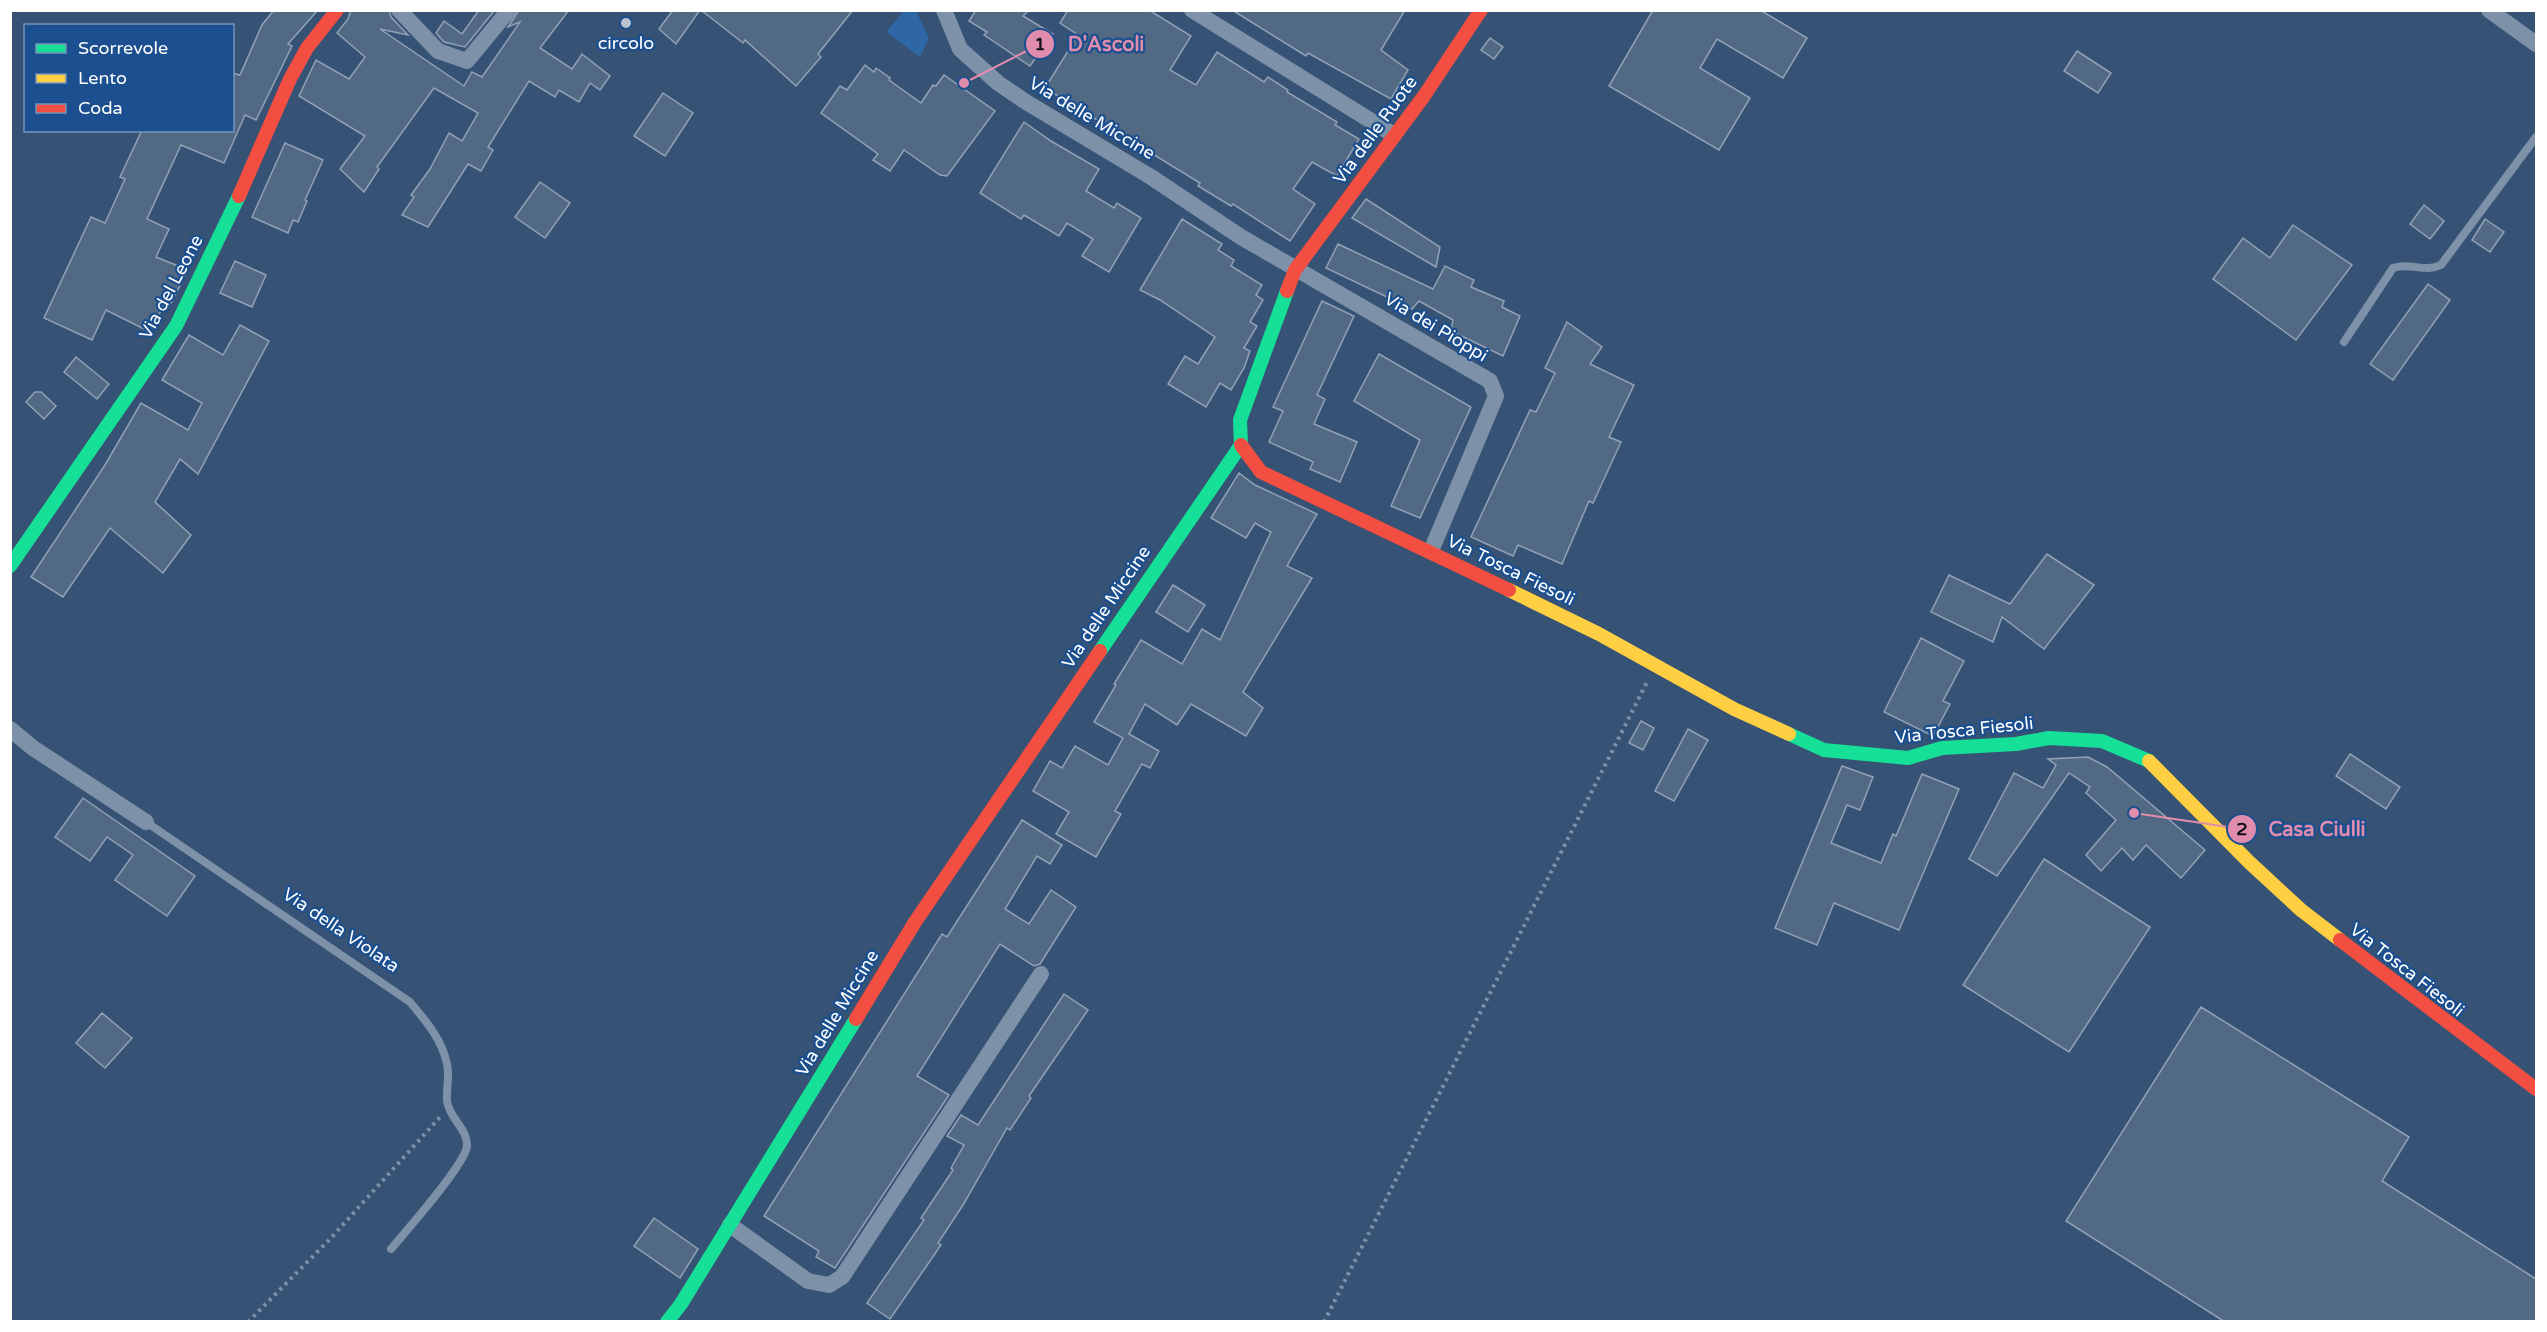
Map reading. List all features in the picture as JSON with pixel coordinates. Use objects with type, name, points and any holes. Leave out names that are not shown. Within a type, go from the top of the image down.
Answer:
[{"type":"street","name":"Via del Leone","points":[[10,566],[176,326],[222,234],[290,79],[307,48],[337,10]]},
{"type":"street","points":[[399,10],[438,51],[467,62],[509,10]]},
{"type":"street","name":"Via delle Miccine","points":[[944,10],[960,49],[998,83],[1295,270]]},
{"type":"street","points":[[1192,10],[1395,135]]},
{"type":"street","name":"Via delle Ruote","points":[[1295,270],[1395,135],[1481,10]]},
{"type":"street","points":[[2489,10],[2536,44]]},
{"type":"street","points":[[1241,445],[1240,420],[1295,270]]},
{"type":"street","name":"Via dei Pioppi","points":[[1295,270],[1323,282],[1491,381],[1496,396],[1431,551]]},
{"type":"street","name":"Via delle Miccine","points":[[667,1322],[681,1304],[730,1225],[915,922],[1241,445]]},
{"type":"street","name":"Via Tosca Fiesoli","points":[[1241,445],[1261,472],[1431,551],[1599,634],[1734,709],[1824,750],[1908,758],[1942,748],[2016,744],[2049,738],[2102,741],[2152,762],[2249,862],[2301,910],[2449,1025],[2536,1089]]},
{"type":"street","name":"Via della Violata","points":[[10,729],[33,748],[146,822]]},
{"type":"street","points":[[730,1225],[808,1281],[829,1285],[842,1277],[1041,974]]},
{"type":"lane","points":[[2343,342],[2393,268],[2402,265],[2432,269],[2441,265],[2536,137]]},
{"type":"lane","name":"Via della Violata","points":[[146,822],[410,1002],[427,1022],[439,1042],[448,1065],[450,1114],[464,1132],[467,1145],[464,1156],[392,1249]]},
{"type":"path","points":[[1324,1322],[1655,665]]},
{"type":"path","points":[[248,1322],[338,1230],[449,1107]]},
{"type":"shaded area","points":[[904,11],[916,11],[929,38],[920,57],[886,32]]},
{"type":"building","points":[[274,10],[318,10],[288,44],[292,46],[256,120],[245,115],[224,163],[181,145],[147,219],[169,229],[156,257],[188,270],[169,307],[165,305],[148,331],[106,310],[92,340],[44,318],[91,217],[105,223],[125,179],[120,177],[141,132],[234,132],[234,74],[240,75],[262,25]]},
{"type":"building","points":[[351,10],[389,10],[391,17],[408,35],[380,29],[464,86],[472,72],[482,77],[520,22],[508,27],[519,10],[569,10],[540,48],[572,69],[582,54],[610,76],[600,90],[590,83],[579,102],[559,90],[555,97],[529,81],[488,147],[493,150],[481,171],[468,164],[428,227],[402,215],[414,197],[411,195],[430,169],[449,133],[462,141],[478,113],[434,88],[377,167],[379,169],[364,192],[340,169],[365,136],[299,96],[316,60],[349,79],[365,57],[337,33],[348,19]]},
{"type":"building","points":[[479,10],[495,10],[465,47],[444,42],[436,33],[444,21],[462,34]]},
{"type":"building","points":[[673,10],[700,10],[676,44],[659,29]]},
{"type":"building","points":[[701,10],[853,10],[818,54],[821,57],[796,86],[745,40],[743,43]]},
{"type":"building","points":[[976,10],[1029,10],[1023,16],[1053,34],[1030,66],[984,35],[987,32],[969,21]]},
{"type":"building","points":[[1068,10],[1149,10],[1191,36],[1170,70],[1196,85],[1217,52],[1264,82],[1268,77],[1288,90],[1287,92],[1337,122],[1335,125],[1359,139],[1337,176],[1312,162],[1293,189],[1315,204],[1290,241],[1233,204],[1231,206],[1198,186],[1200,183],[1045,88],[1078,35],[1060,23]]},
{"type":"building","points":[[1232,10],[1405,10],[1381,50],[1408,70],[1391,99],[1308,53],[1306,56]]},
{"type":"building","points":[[1653,10],[1760,10],[1807,38],[1783,78],[1717,39],[1700,68],[1750,98],[1719,150],[1609,86]]},
{"type":"building","points":[[1490,38],[1503,47],[1494,59],[1481,50]]},
{"type":"building","points":[[2077,51],[2111,73],[2098,93],[2064,71]]},
{"type":"building","points":[[865,65],[874,72],[876,68],[921,103],[933,85],[936,86],[944,75],[995,111],[947,176],[940,175],[904,150],[890,171],[873,160],[878,154],[821,113],[840,86],[847,90]]},
{"type":"building","points":[[663,93],[693,113],[665,156],[634,136]]},
{"type":"building","points":[[1024,122],[1099,169],[1086,191],[1114,208],[1117,203],[1141,218],[1109,272],[1082,256],[1093,239],[1067,223],[1059,236],[1024,215],[1021,219],[980,193]]},
{"type":"building","points":[[285,143],[323,160],[298,222],[293,220],[288,233],[252,217]]},
{"type":"building","points":[[540,182],[570,203],[545,238],[515,217]]},
{"type":"building","points":[[1366,199],[1440,247],[1436,267],[1352,218]]},
{"type":"building","points":[[2424,205],[2444,221],[2430,239],[2410,224]]},
{"type":"building","points":[[1182,219],[1222,244],[1218,250],[1234,260],[1231,266],[1262,285],[1256,295],[1263,300],[1250,322],[1257,326],[1244,348],[1250,351],[1244,368],[1231,390],[1220,383],[1206,407],[1168,384],[1185,356],[1198,364],[1215,337],[1160,300],[1140,290]]},
{"type":"building","points":[[2485,219],[2504,232],[2490,252],[2472,240]]},
{"type":"building","points":[[2293,225],[2352,265],[2296,340],[2213,279],[2243,238],[2270,258]]},
{"type":"building","points":[[1338,244],[1433,289],[1445,266],[1474,280],[1471,287],[1504,301],[1502,307],[1520,316],[1503,356],[1451,331],[1453,320],[1419,301],[1412,309],[1326,268]]},
{"type":"building","points":[[235,261],[266,275],[252,307],[220,293]]},
{"type":"building","points":[[2428,284],[2450,300],[2393,380],[2370,364]]},
{"type":"building","points":[[1322,301],[1354,316],[1317,395],[1325,399],[1314,424],[1357,442],[1340,482],[1310,469],[1313,462],[1269,442],[1283,411],[1273,407]]},
{"type":"building","points":[[1567,322],[1602,347],[1590,364],[1634,385],[1609,437],[1621,442],[1593,503],[1589,501],[1562,564],[1518,545],[1513,556],[1471,537],[1530,410],[1536,412],[1555,373],[1545,368]]},
{"type":"building","points":[[240,325],[269,341],[198,474],[180,459],[155,502],[191,535],[163,573],[110,528],[63,597],[31,577],[105,465],[141,403],[188,430],[202,403],[162,380],[189,335],[223,355]]},
{"type":"building","points":[[1379,354],[1471,407],[1420,518],[1391,506],[1420,440],[1354,401]]},
{"type":"building","points":[[76,357],[109,384],[97,399],[64,372]]},
{"type":"building","points":[[35,392],[41,392],[56,406],[44,419],[26,402]]},
{"type":"building","points":[[1239,473],[1255,485],[1317,514],[1287,566],[1312,578],[1243,692],[1263,708],[1246,736],[1191,704],[1177,725],[1145,704],[1129,734],[1159,751],[1150,768],[1142,764],[1115,811],[1121,814],[1096,857],[1056,834],[1069,812],[1033,791],[1050,761],[1062,768],[1075,746],[1108,765],[1123,738],[1094,722],[1141,640],[1182,664],[1202,629],[1220,640],[1271,532],[1255,523],[1246,538],[1211,518]]},
{"type":"building","points":[[2047,554],[2094,585],[2044,649],[2002,617],[1993,642],[1931,612],[1949,575],[2010,604]]},
{"type":"building","points":[[1173,585],[1205,605],[1188,632],[1156,612]]},
{"type":"building","points":[[1921,638],[1964,661],[1943,701],[1950,704],[1933,736],[1884,712]]},
{"type":"building","points":[[1641,721],[1654,728],[1643,750],[1629,743]]},
{"type":"building","points":[[1688,729],[1708,740],[1674,801],[1655,791]]},
{"type":"building","points":[[2350,754],[2400,787],[2386,809],[2336,776]]},
{"type":"building","points":[[2088,757],[2107,767],[2205,850],[2181,878],[2146,845],[2133,860],[2122,848],[2101,871],[2086,855],[2116,820],[2086,793],[2090,787],[2069,773],[1997,876],[1969,859],[2014,773],[2043,788],[2056,765],[2048,759]]},
{"type":"building","points":[[1842,766],[1873,777],[1860,810],[1847,805],[1831,843],[1881,863],[1893,834],[1896,836],[1922,774],[1959,789],[1899,930],[1834,903],[1817,945],[1775,928]]},
{"type":"building","points":[[83,798],[195,876],[167,916],[115,880],[133,855],[107,837],[90,861],[55,837]]},
{"type":"building","points":[[1022,820],[1062,845],[1050,864],[1037,856],[1005,909],[1029,924],[1051,890],[1076,907],[1040,964],[1034,966],[1000,944],[917,1076],[949,1095],[835,1268],[816,1257],[819,1251],[764,1216],[942,934],[947,937]]},
{"type":"building","points":[[2044,859],[2150,927],[2069,1052],[1963,985]]},
{"type":"building","points":[[1064,994],[1088,1010],[1029,1096],[1031,1098],[1010,1130],[1007,1128],[963,1205],[938,1243],[941,1245],[890,1319],[867,1303],[924,1220],[921,1218],[953,1170],[951,1168],[964,1145],[947,1136],[961,1115],[978,1125]]},
{"type":"building","points":[[2201,1007],[2409,1137],[2382,1181],[2536,1279],[2536,1322],[2225,1322],[2066,1221]]},
{"type":"building","points":[[102,1013],[132,1038],[105,1068],[76,1043]]},
{"type":"building","points":[[654,1218],[698,1249],[680,1278],[634,1246]]},
{"type":"traffic: fast","points":[[10,566],[176,326],[239,196]]},
{"type":"traffic: fast","points":[[1100,651],[1241,445],[1240,420],[1287,291]]},
{"type":"traffic: fast","points":[[1789,734],[1824,750],[1908,758],[1942,748],[2016,744],[2049,738],[2102,741],[2149,761]]},
{"type":"traffic: fast","points":[[667,1322],[681,1304],[856,1019]]},
{"type":"traffic: slow","points":[[1509,590],[1599,634],[1734,709],[1789,734]]},
{"type":"traffic: slow","points":[[2149,761],[2249,862],[2301,910],[2340,940]]},
{"type":"traffic: jam","points":[[239,196],[290,79],[307,48],[337,10]]},
{"type":"traffic: jam","points":[[1287,291],[1295,270],[1424,96],[1481,10]]},
{"type":"traffic: jam","points":[[1241,445],[1261,472],[1509,590]]},
{"type":"traffic: jam","points":[[856,1019],[915,922],[1100,651]]},
{"type":"traffic: jam","points":[[2340,940],[2536,1089]]},
{"type":"place","name":"circolo","points":[[626,23]]},
{"type":"place","name":"D'Ascoli","points":[[964,83]]},
{"type":"place","name":"Casa Ciulli","points":[[2134,813]]}]
